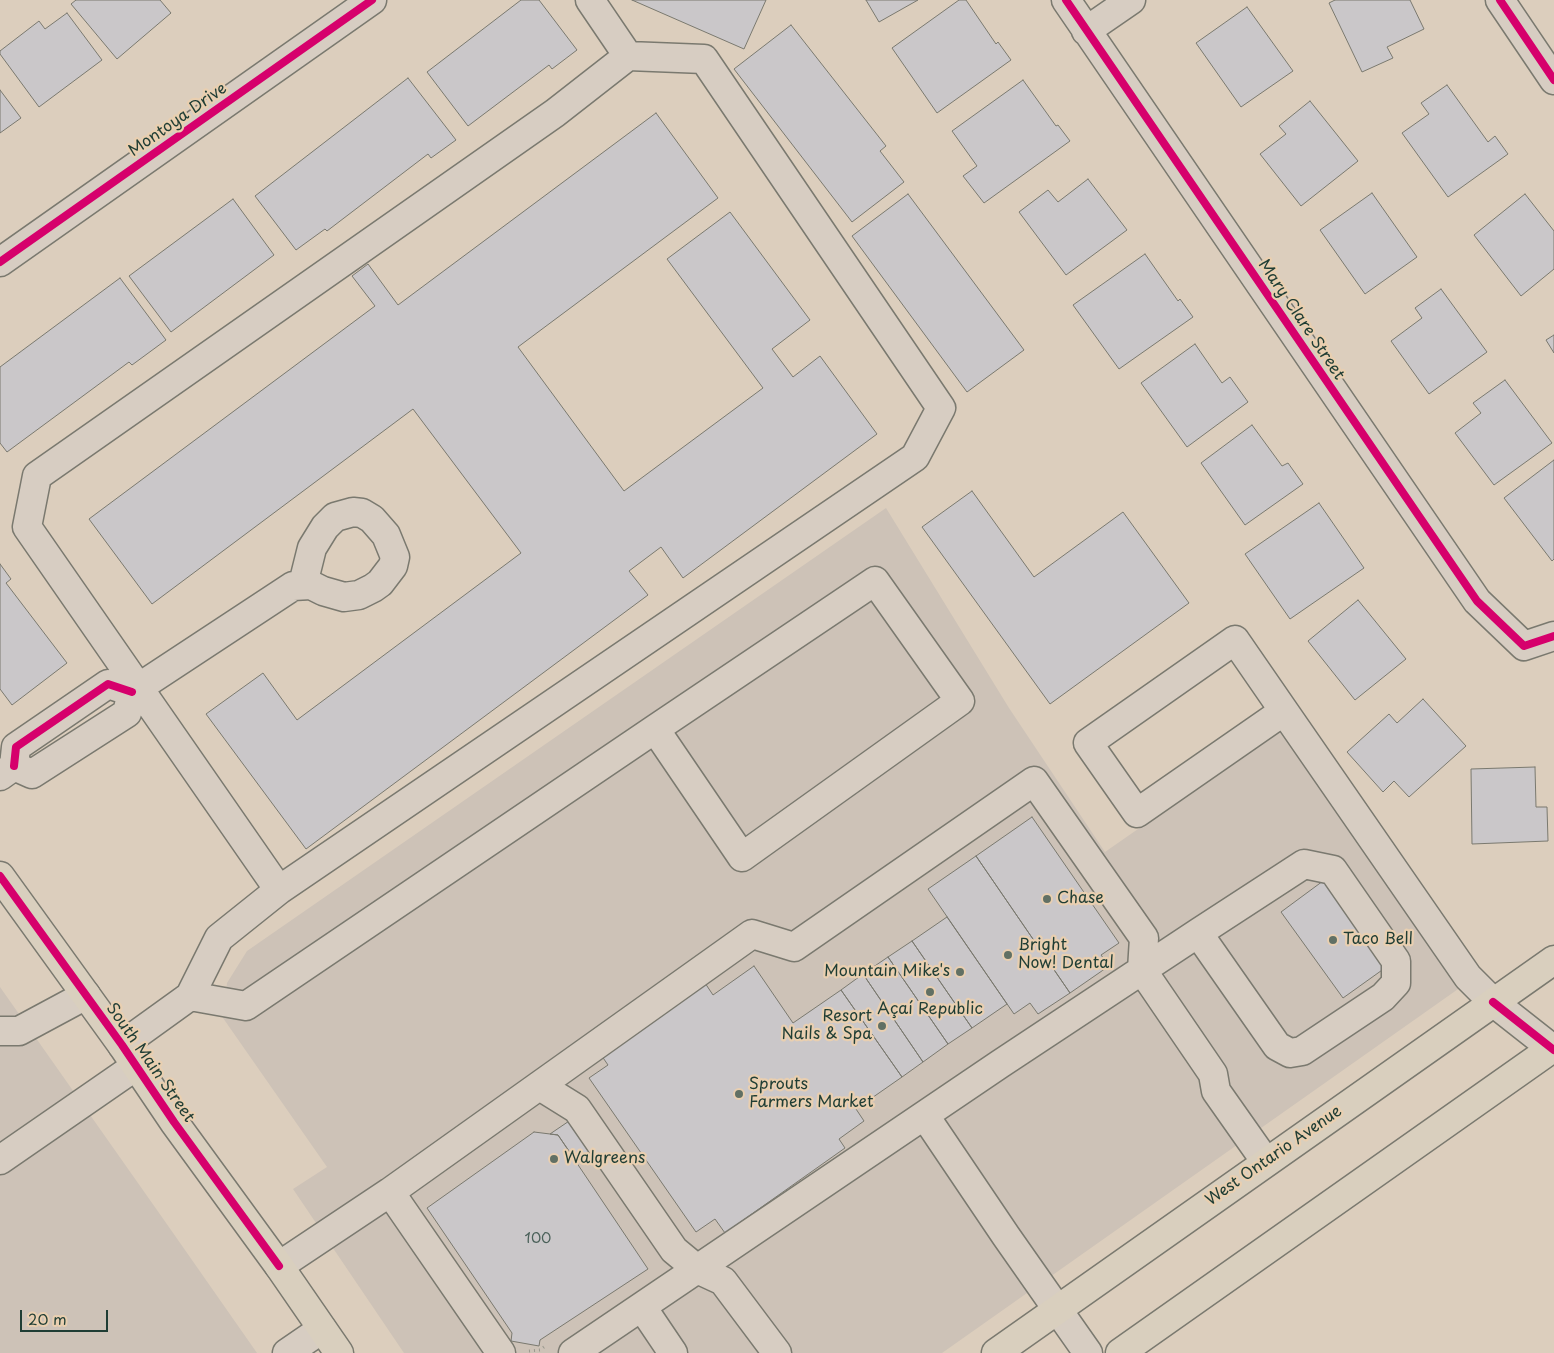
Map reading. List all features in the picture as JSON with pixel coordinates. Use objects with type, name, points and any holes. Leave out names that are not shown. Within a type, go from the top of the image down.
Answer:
[{"type":"main road","name":"South Main Street","points":[[0,876],[339,1353]]},
{"type":"main road","name":"West Ontario Avenue","points":[[996,1353],[1554,960]]},
{"type":"main road","points":[[1120,1353],[1553,1048]]},
{"type":"street","name":"Montoya Drive","points":[[0,262],[372,0]]},
{"type":"street","points":[[590,0],[628,56]]},
{"type":"street","name":"Mary Clare Street","points":[[1066,0],[1477,601],[1524,646],[1554,636]]},
{"type":"street","points":[[1086,31],[1131,0]]},
{"type":"street","points":[[1500,0],[1554,80]]},
{"type":"street","points":[[0,1160],[129,1056],[190,996],[218,938],[279,890],[915,456],[941,408],[704,59],[628,56],[554,113],[37,476],[27,527],[135,690],[279,890]]},
{"type":"street","points":[[190,996],[246,1006],[655,729],[875,581],[960,702],[742,857],[655,729]]},
{"type":"street","points":[[7,771],[16,747],[108,684],[135,690],[283,592],[293,586],[303,584]]},
{"type":"street","points":[[1284,710],[1137,813],[1088,743],[1235,640],[1284,710],[1468,976],[1493,1002],[1553,1048]]},
{"type":"street","points":[[279,1266],[390,1192],[752,934],[794,947],[1034,781],[1144,938],[1142,970],[1213,1074],[1216,1091],[1266,1162]]},
{"type":"street","points":[[573,1353],[1198,932],[1304,864],[1333,870],[1396,961],[1396,983],[1384,997],[1302,1051],[1290,1053],[1277,1046],[1198,932]]},
{"type":"street","points":[[6,1035],[86,995]]},
{"type":"street","points":[[540,1086],[577,1109],[674,1250],[697,1269],[723,1281],[777,1353]]},
{"type":"street","points":[[925,1116],[1088,1353]]},
{"type":"street","points":[[390,1192],[501,1353]]},
{"type":"street","points":[[642,1307],[673,1353]]},
{"type":"street","points":[[287,1353],[322,1329]]},
{"type":"shaded area","points":[[886,508],[1009,708],[1105,852],[1299,717],[1478,975],[942,1353],[404,1353],[293,1189],[327,1167],[223,1018],[227,983],[247,951]]},
{"type":"shaded area","points":[[0,987],[164,1220],[257,1353],[0,1353]]},
{"type":"building","points":[[76,0],[160,0],[171,13],[117,59],[71,4]]},
{"type":"building","points":[[521,0],[539,0],[577,50],[552,69],[549,65],[468,126],[427,72]]},
{"type":"building","points":[[632,0],[766,0],[744,49]]},
{"type":"building","points":[[866,0],[918,0],[879,22]]},
{"type":"building","points":[[959,0],[966,0],[996,44],[998,42],[1011,60],[937,113],[892,48]]},
{"type":"building","points":[[1335,0],[1410,0],[1424,29],[1387,47],[1393,58],[1362,72],[1329,3]]},
{"type":"building","points":[[1247,7],[1293,71],[1241,107],[1196,43]]},
{"type":"building","points":[[67,13],[102,60],[39,107],[0,54],[0,51],[39,21],[45,29]]},
{"type":"building","points":[[791,25],[886,146],[880,151],[904,182],[852,222],[734,69]]},
{"type":"building","points":[[408,78],[456,140],[431,158],[428,154],[327,231],[325,229],[296,250],[255,196]]},
{"type":"building","points":[[1023,80],[1056,126],[1058,125],[1070,141],[984,203],[963,176],[977,166],[952,131]]},
{"type":"building","points":[[1447,85],[1488,142],[1495,136],[1508,154],[1448,197],[1402,133],[1429,114],[1421,103]]},
{"type":"building","points":[[0,90],[21,118],[0,133]]},
{"type":"building","points":[[1310,101],[1358,161],[1301,206],[1260,154],[1286,134],[1279,126]]},
{"type":"building","points":[[656,113],[718,198],[518,347],[624,491],[763,388],[667,259],[730,212],[810,320],[772,349],[793,377],[820,356],[877,434],[683,578],[661,547],[629,571],[648,595],[306,849],[206,714],[263,673],[297,720],[521,553],[413,409],[152,604],[89,519],[375,306],[352,276],[368,264],[398,305]]},
{"type":"building","points":[[1088,179],[1127,230],[1066,275],[1019,212],[1048,190],[1058,202]]},
{"type":"building","points":[[1372,193],[1417,257],[1365,294],[1320,230]]},
{"type":"building","points":[[908,194],[1024,350],[967,392],[852,236]]},
{"type":"building","points":[[1525,194],[1554,231],[1554,269],[1521,296],[1474,235]]},
{"type":"building","points":[[233,199],[274,255],[171,332],[129,276]]},
{"type":"building","points":[[1145,254],[1178,301],[1180,299],[1193,317],[1119,369],[1073,305]]},
{"type":"building","points":[[120,278],[166,340],[132,365],[129,362],[7,452],[0,443],[0,367]]},
{"type":"building","points":[[1441,289],[1487,352],[1429,394],[1391,341],[1422,318],[1415,308]]},
{"type":"building","points":[[1554,335],[1554,353],[1546,340]]},
{"type":"building","points":[[1195,344],[1222,383],[1230,377],[1248,402],[1187,447],[1141,383]]},
{"type":"building","points":[[1505,380],[1552,443],[1494,485],[1455,433],[1481,413],[1473,403]]},
{"type":"building","points":[[1252,425],[1282,466],[1288,463],[1303,484],[1245,525],[1201,463]]},
{"type":"building","points":[[1554,460],[1554,559],[1552,561],[1504,498]]},
{"type":"building","points":[[972,491],[1034,577],[1123,512],[1189,603],[1050,704],[922,527]]},
{"type":"building","points":[[1319,503],[1364,568],[1290,619],[1245,554]]},
{"type":"building","points":[[0,564],[11,579],[6,583],[67,663],[12,705],[0,689]]},
{"type":"building","points":[[1358,600],[1406,659],[1355,700],[1308,641]]},
{"type":"building","points":[[1423,699],[1466,746],[1409,797],[1394,781],[1383,792],[1347,752],[1389,714],[1397,723]]},
{"type":"building","points":[[1535,767],[1536,807],[1547,807],[1548,841],[1472,844],[1471,769]]},
{"type":"building","name":"Chase","points":[[1032,817],[1119,943],[1101,955],[1109,966],[1070,993],[976,856]]},
{"type":"building","name":"Bright Now! Dental","points":[[976,856],[1070,993],[1038,1014],[1030,1003],[1014,1014],[928,889]]},
{"type":"building","name":"Taco Bell","points":[[1323,881],[1385,968],[1343,998],[1281,912]]},
{"type":"building","name":"Mountain Mike's","points":[[947,917],[1007,1004],[972,1028],[912,941]]},
{"type":"building","name":"Açaí Republic","points":[[912,941],[972,1028],[948,1044],[888,957]]},
{"type":"building","points":[[888,957],[948,1044],[923,1062],[863,974]]},
{"type":"building","name":"Sprouts Farmers Market","points":[[754,966],[793,1023],[841,990],[902,1077],[856,1109],[864,1121],[839,1139],[845,1148],[725,1233],[715,1219],[696,1232],[589,1078],[608,1065],[597,1049],[701,977],[713,995]]},
{"type":"building","name":"Resort Nails & Spa","points":[[863,974],[923,1062],[902,1077],[841,990]]},
{"type":"building","points":[[578,1115],[599,1146],[576,1161],[558,1135],[550,1134]]},
{"type":"building","name":"Walgreens","points":[[534,1132],[558,1135],[648,1269],[540,1340],[539,1346],[511,1341],[512,1333],[427,1208]]},
{"type":"cycle path","points":[[0,262],[372,0]]},
{"type":"cycle path","points":[[1066,0],[1477,601],[1524,646],[1554,636]]},
{"type":"cycle path","points":[[1500,0],[1554,80]]},
{"type":"cycle path","points":[[14,766],[16,747],[108,684],[132,692]]},
{"type":"cycle path","points":[[0,876],[122,1045],[174,1122],[279,1266]]},
{"type":"cycle path","points":[[1493,1002],[1554,1050]]},
{"type":"place","name":"Chase","points":[[1047,899]]},
{"type":"place","name":"Taco Bell","points":[[1333,940]]},
{"type":"place","name":"Bright Now! Dental","points":[[1008,955]]},
{"type":"place","name":"Mountain Mike's","points":[[960,972]]},
{"type":"place","name":"Açaí Republic","points":[[930,992]]},
{"type":"place","name":"Resort Nails & Spa","points":[[882,1026]]},
{"type":"place","name":"Sprouts Farmers Market","points":[[739,1094]]},
{"type":"place","name":"Walgreens","points":[[554,1159]]}]
